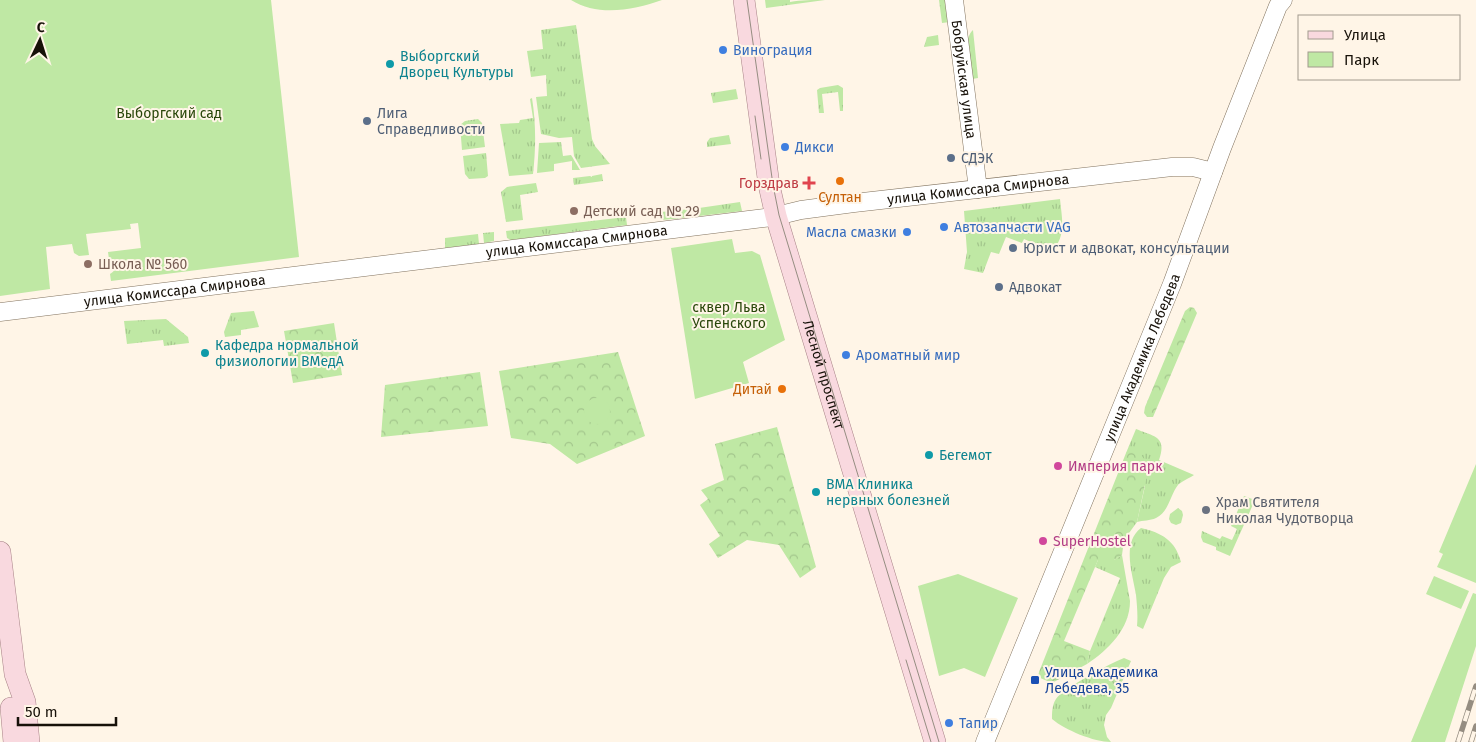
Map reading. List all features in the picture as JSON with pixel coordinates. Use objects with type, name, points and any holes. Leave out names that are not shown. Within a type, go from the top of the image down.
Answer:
[{"type":"main road","name":"Лесной проспект","points":[[744,0],[769,186],[776,216],[935,742]]},
{"type":"main road","points":[[0,552],[15,674],[25,702],[29,742]]},
{"type":"main road","points":[[14,742],[11,703],[15,674]]},
{"type":"street","name":"Бобруйская улица","points":[[954,0],[978,189]]},
{"type":"street","name":"улица Академика Лебедева","points":[[986,742],[1172,284],[1213,172],[1278,6],[1283,0]]},
{"type":"street","name":"улица Комиссара Смирнова","points":[[0,312],[776,216],[801,210],[978,189],[1172,167],[1193,168],[1213,172]]},
{"type":"green space","name":"Выборгский сад","points":[[0,0],[271,0],[299,257],[111,281],[110,274],[115,270],[116,266],[113,260],[109,259],[108,252],[141,248],[138,223],[130,224],[131,229],[86,234],[89,255],[79,256],[74,253],[72,244],[46,247],[50,289],[0,296]]},
{"type":"green space","points":[[571,0],[662,0],[640,7],[604,10],[593,9]]},
{"type":"green space","points":[[765,0],[790,0],[790,2],[825,0],[766,8]]},
{"type":"green space","points":[[939,0],[948,0],[950,22],[942,23]]},
{"type":"green space","points":[[576,25],[592,139],[595,146],[610,164],[581,168],[574,156],[572,137],[559,138],[541,134],[536,97],[547,96],[546,75],[531,77],[527,51],[543,49],[541,30]]},
{"type":"green space","points":[[973,30],[978,78],[972,79],[967,46]]},
{"type":"green space","points":[[938,35],[939,45],[924,47],[927,37]]},
{"type":"green space","points":[[838,85],[843,88],[843,111],[840,111],[838,92],[822,94],[824,113],[819,113],[817,90]]},
{"type":"green space","points":[[736,89],[738,99],[713,103],[711,93]]},
{"type":"green space","points":[[532,98],[535,136],[533,174],[509,176],[500,124],[519,123],[520,120],[533,118],[530,99]]},
{"type":"green space","points":[[478,119],[482,123],[485,147],[462,150],[460,125],[465,121]]},
{"type":"green space","points":[[729,135],[731,144],[707,147],[707,142],[710,138]]},
{"type":"green space","points":[[561,142],[563,156],[571,155],[580,170],[572,170],[572,161],[554,164],[554,171],[537,173],[539,143]]},
{"type":"green space","points":[[486,153],[488,176],[485,178],[469,179],[465,174],[463,156]]},
{"type":"green space","points":[[602,174],[603,181],[574,185],[573,178],[592,177]]},
{"type":"green space","points":[[536,183],[538,192],[520,195],[523,220],[506,222],[501,192],[507,187]]},
{"type":"green space","points":[[1060,199],[1061,234],[1059,241],[1050,253],[1041,251],[1042,247],[1024,239],[1022,243],[1006,237],[999,254],[991,252],[983,273],[964,269],[967,252],[964,211]]},
{"type":"green space","points":[[740,202],[742,211],[699,216],[699,208]]},
{"type":"green space","points":[[690,209],[691,217],[662,220],[661,212]]},
{"type":"green space","points":[[626,217],[627,225],[511,240],[507,238],[506,231]]},
{"type":"green space","points":[[494,232],[494,241],[484,243],[483,233]]},
{"type":"green space","points":[[478,234],[479,244],[445,248],[445,238]]},
{"type":"green space","name":"сквер Льва Успенского","points":[[732,239],[735,253],[752,251],[760,255],[785,340],[743,362],[749,383],[695,399],[671,248]]},
{"type":"green space","points":[[1190,307],[1194,308],[1197,313],[1153,417],[1147,417],[1144,413],[1145,407],[1185,311]]},
{"type":"green space","points":[[254,311],[259,327],[241,330],[241,335],[225,337],[224,332],[231,313]]},
{"type":"green space","points":[[166,319],[188,337],[189,343],[164,346],[163,340],[127,344],[124,321]]},
{"type":"green space","points":[[334,323],[342,375],[293,383],[284,331]]},
{"type":"green space","points":[[618,352],[645,436],[577,464],[550,444],[511,438],[499,371]]},
{"type":"green space","points":[[480,372],[488,426],[381,437],[385,385]]},
{"type":"green space","points":[[597,398],[606,402],[610,411],[606,420],[597,424],[588,420],[584,411],[588,402]]},
{"type":"green space","points":[[777,427],[816,567],[800,578],[779,545],[747,540],[718,558],[709,544],[720,536],[700,505],[708,499],[701,490],[724,480],[715,444]]},
{"type":"green space","points":[[1136,429],[1158,439],[1161,446],[1159,460],[1194,475],[1178,485],[1164,512],[1154,519],[1137,522],[1145,486],[1126,453]]},
{"type":"green space","points":[[1130,450],[1139,453],[1149,466],[1137,522],[1124,540],[1122,555],[1114,560],[1098,560],[1064,641],[1090,651],[1087,664],[1052,683],[1038,677],[1039,672],[1126,453]]},
{"type":"green space","points":[[1476,464],[1476,583],[1437,567],[1443,554],[1439,552]]},
{"type":"green space","points":[[1244,496],[1255,500],[1230,556],[1216,550],[1216,547],[1203,542],[1201,537],[1202,531],[1220,539],[1222,536],[1232,540],[1237,529],[1231,526]]},
{"type":"green space","points":[[1178,508],[1182,511],[1183,515],[1181,523],[1176,525],[1171,523],[1169,519],[1170,514]]},
{"type":"green space","points":[[1141,528],[1155,532],[1167,539],[1175,548],[1181,562],[1171,567],[1164,578],[1143,629],[1137,626],[1136,595],[1130,560],[1131,542]]},
{"type":"green space","points":[[1122,555],[1130,601],[1126,621],[1122,630],[1110,645],[1087,664],[1090,651],[1120,578],[1095,567],[1098,560],[1114,560]]},
{"type":"green space","points":[[958,574],[1018,598],[985,677],[964,668],[939,676],[918,586]]},
{"type":"green space","points":[[1434,576],[1469,591],[1461,609],[1426,594]]},
{"type":"green space","points":[[1473,593],[1476,594],[1476,646],[1445,742],[1411,742]]},
{"type":"green space","points":[[1124,658],[1131,661],[1111,708],[1106,715],[1104,725],[1107,737],[1111,742],[1080,735],[1052,719],[1056,699],[1067,689]]},
{"type":"tram line","points":[[747,0],[773,185],[779,215],[939,742]]},
{"type":"tram line","points":[[755,116],[761,159]]},
{"type":"tram line","points":[[906,660],[931,742]]},
{"type":"railway","points":[[1458,742],[1476,686]]},
{"type":"railway","points":[[1471,742],[1476,726]]},
{"type":"place","name":"Винограция","points":[[723,50]]},
{"type":"place","name":"Выборгский Дворец Культуры","points":[[390,64]]},
{"type":"place","name":"Лига Справедливости","points":[[367,121]]},
{"type":"place","name":"Дикси","points":[[785,147]]},
{"type":"place","name":"СДЭК","points":[[951,158]]},
{"type":"place","name":"Султан","points":[[840,181]]},
{"type":"place","name":"Горздрав","points":[[809,183]]},
{"type":"place","name":"Детский сад № 29","points":[[574,211]]},
{"type":"place","name":"Автозапчасти VAG","points":[[944,227]]},
{"type":"place","name":"Масла смазки","points":[[907,232]]},
{"type":"place","name":"Юрист и адвокат, консультации","points":[[1013,248]]},
{"type":"place","name":"Школа № 560","points":[[88,264]]},
{"type":"place","name":"Адвокат","points":[[999,287]]},
{"type":"place","name":"Кафедра нормальной физиологии ВМедА","points":[[205,353]]},
{"type":"place","name":"Ароматный мир","points":[[846,355]]},
{"type":"place","name":"Дитай","points":[[782,389]]},
{"type":"place","name":"Бегемот","points":[[929,455]]},
{"type":"place","name":"Империя парк","points":[[1058,466]]},
{"type":"place","name":"ВМА Клиника нервных болезней","points":[[816,492]]},
{"type":"place","name":"Храм Святителя Николая Чудотворца","points":[[1206,510]]},
{"type":"place","name":"SuperHostel","points":[[1043,541]]},
{"type":"place","name":"Улица Академика Лебедева, 35","points":[[1035,680]]},
{"type":"place","name":"Тапир","points":[[949,723]]}]
